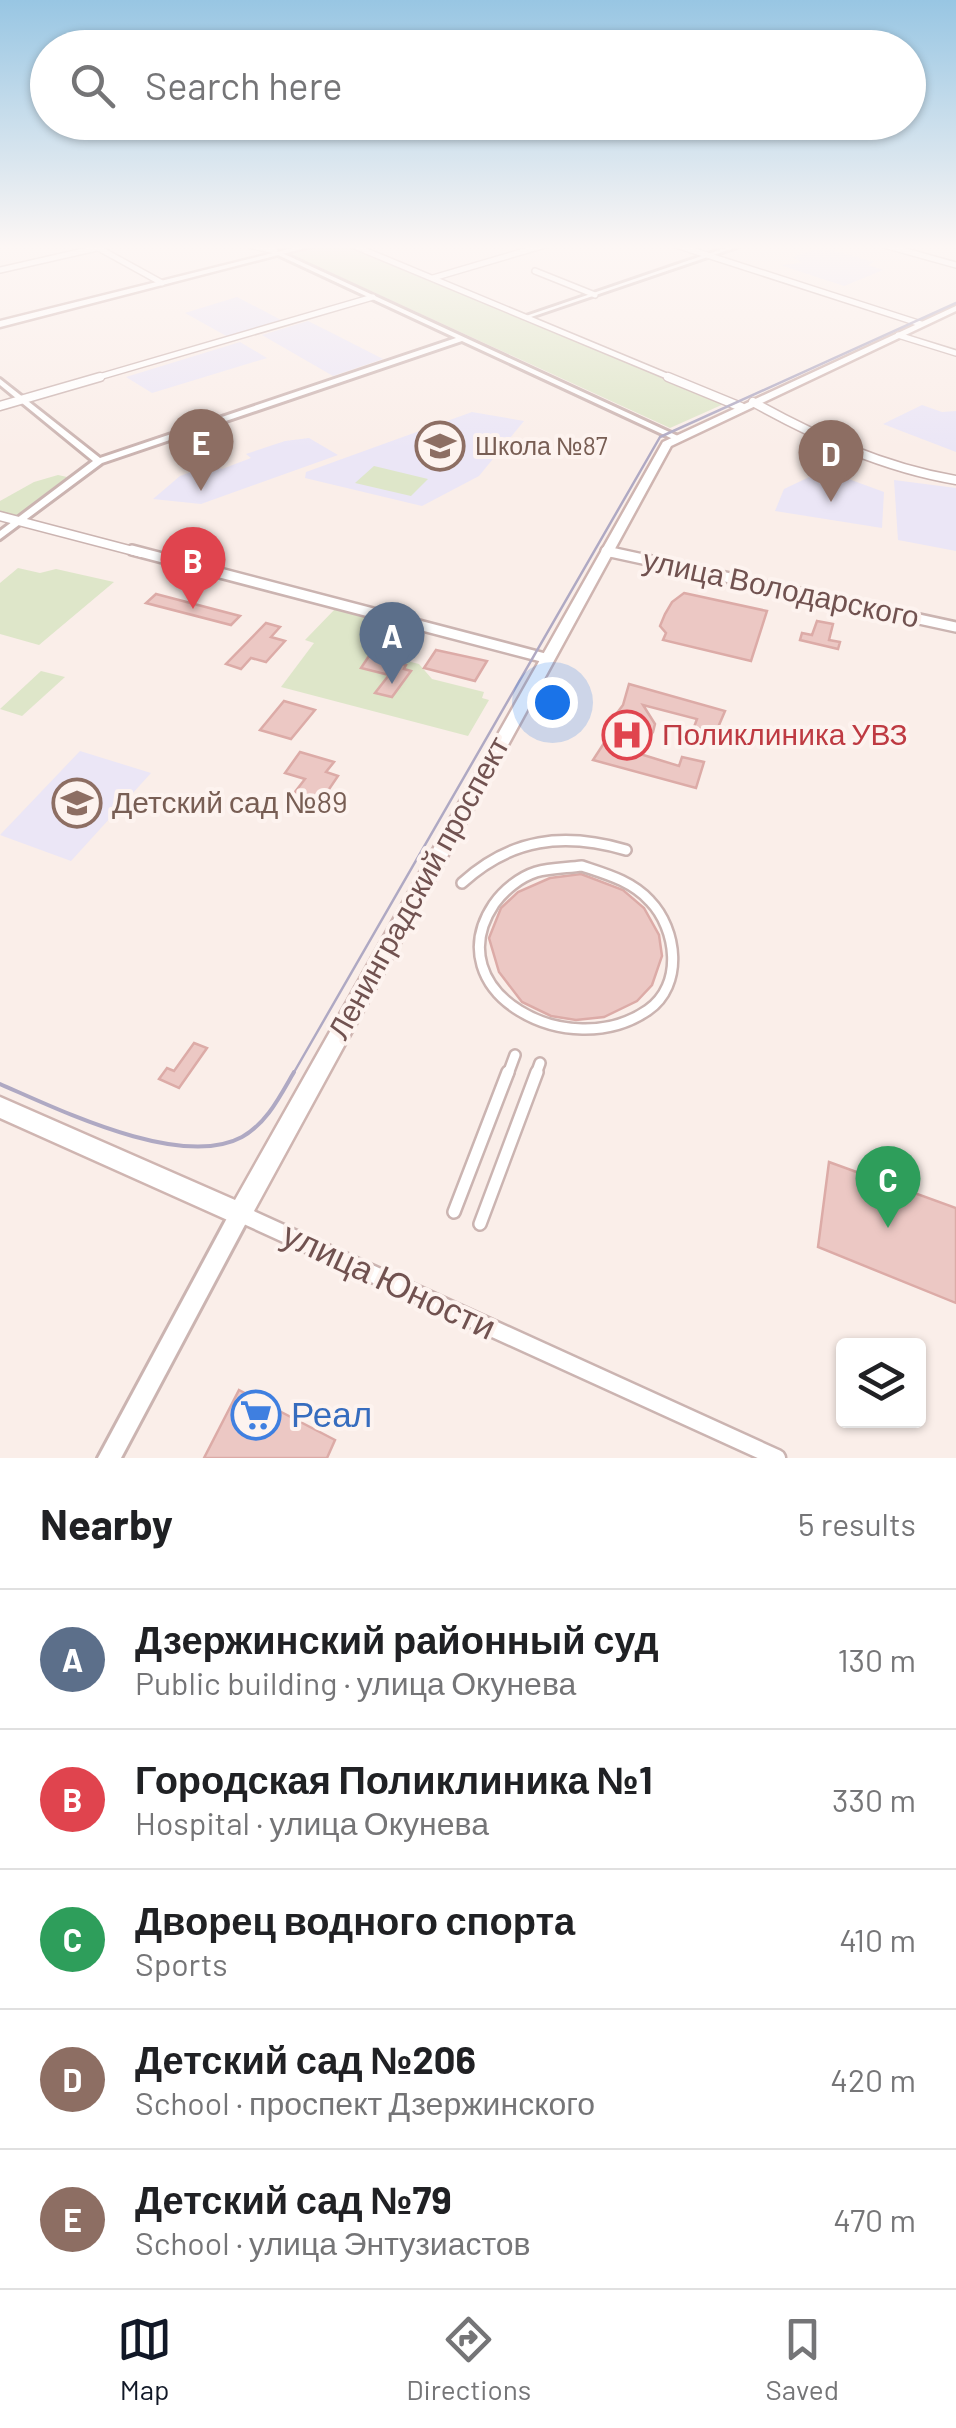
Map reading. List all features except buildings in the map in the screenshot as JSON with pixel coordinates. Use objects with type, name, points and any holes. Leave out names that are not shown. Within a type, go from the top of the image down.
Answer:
[{"type":"main road","points":[[0,322],[36,313]]},
{"type":"main road","points":[[676,437],[945,313]]},
{"type":"main road","name":"Ленинградский проспект","points":[[240,1214],[545,658],[668,444],[676,437]]},
{"type":"main road","name":"улица Юности","points":[[0,1107],[240,1214]]},
{"type":"street","points":[[0,406],[318,313]]},
{"type":"street","points":[[408,313],[676,437]]},
{"type":"street","points":[[516,313],[741,407]]},
{"type":"street","points":[[526,317],[538,313]]},
{"type":"street","points":[[887,313],[921,324]]},
{"type":"street","points":[[898,335],[956,353]]},
{"type":"street","points":[[0,536],[99,461],[463,338]]},
{"type":"street","points":[[0,380],[99,461]]},
{"type":"street","points":[[753,402],[810,434],[920,474],[956,480]]},
{"type":"street","points":[[0,516],[545,658]]},
{"type":"street","name":"улица Володарского","points":[[606,552],[956,626]]},
{"type":"street","points":[[462,883],[492,856],[532,842],[578,838],[626,850]]},
{"type":"street","points":[[582,866],[615,875],[651,900],[670,929],[674,962],[665,990],[645,1010],[624,1022],[596,1030],[557,1028],[521,1014],[498,994],[478,956],[480,927],[499,895],[536,872],[582,866]]},
{"type":"street","points":[[454,1212],[516,1055]]},
{"type":"street","points":[[480,1224],[540,1062]]},
{"type":"street","name":"Ленинградский проспект","points":[[109,1458],[240,1214]]},
{"type":"street","name":"улица Юности","points":[[240,1214],[777,1458]]},
{"type":"shaded area","points":[[185,313],[268,313],[283,321],[228,337]]},
{"type":"shaded area","points":[[308,321],[383,359],[333,376],[262,335]]},
{"type":"shaded area","points":[[240,342],[267,358],[152,393],[126,377]]},
{"type":"shaded area","points":[[922,405],[942,412],[956,411],[956,452],[883,424]]},
{"type":"shaded area","name":"Школа №87","points":[[472,412],[524,421],[479,476],[422,506],[305,478],[306,472]]},
{"type":"shaded area","points":[[309,438],[338,455],[201,504],[153,499],[180,476],[210,465],[222,469],[251,458],[246,454]]},
{"type":"shaded area","points":[[824,470],[884,492],[882,528],[775,511],[784,489]]},
{"type":"shaded area","points":[[894,480],[956,488],[956,551],[898,540]]},
{"type":"shaded area","name":"Детский сад №89","points":[[80,751],[151,773],[71,861],[0,835]]},
{"type":"green space","points":[[419,313],[510,313],[726,403],[670,428]]},
{"type":"green space","points":[[374,466],[428,479],[411,496],[355,483]]},
{"type":"green space","points":[[58,475],[67,477],[16,516],[0,511],[0,501],[34,482]]},
{"type":"green space","points":[[18,568],[40,573],[56,569],[114,582],[39,645],[0,634],[0,583]]},
{"type":"green space","points":[[337,607],[416,626],[400,650],[405,656],[403,660],[419,664],[432,679],[484,692],[482,698],[489,700],[468,736],[281,687],[314,643],[305,640]]},
{"type":"green space","points":[[41,671],[65,677],[22,716],[0,709]]},
{"type":"tram line","points":[[293,1074],[660,437],[934,313]]},
{"type":"tram line","points":[[0,1084],[120,1132],[187,1146],[216,1145],[242,1137],[259,1124],[294,1072]]},
{"type":"place","name":"Школа №87","points":[[440,446]]},
{"type":"place","name":"Детский сад №79","points":[[201,491]]},
{"type":"place","name":"Детский сад №206","points":[[831,502]]},
{"type":"place","name":"Городская Поликлиника №1","points":[[193,609]]},
{"type":"place","name":"Дзержинский районный суд","points":[[392,684]]},
{"type":"place","name":"Поликлиника УВЗ","points":[[627,735]]},
{"type":"place","name":"Детский сад №89","points":[[77,803]]},
{"type":"place","name":"Дворец водного спорта","points":[[888,1228]]},
{"type":"place","name":"Реал","points":[[256,1415]]}]
